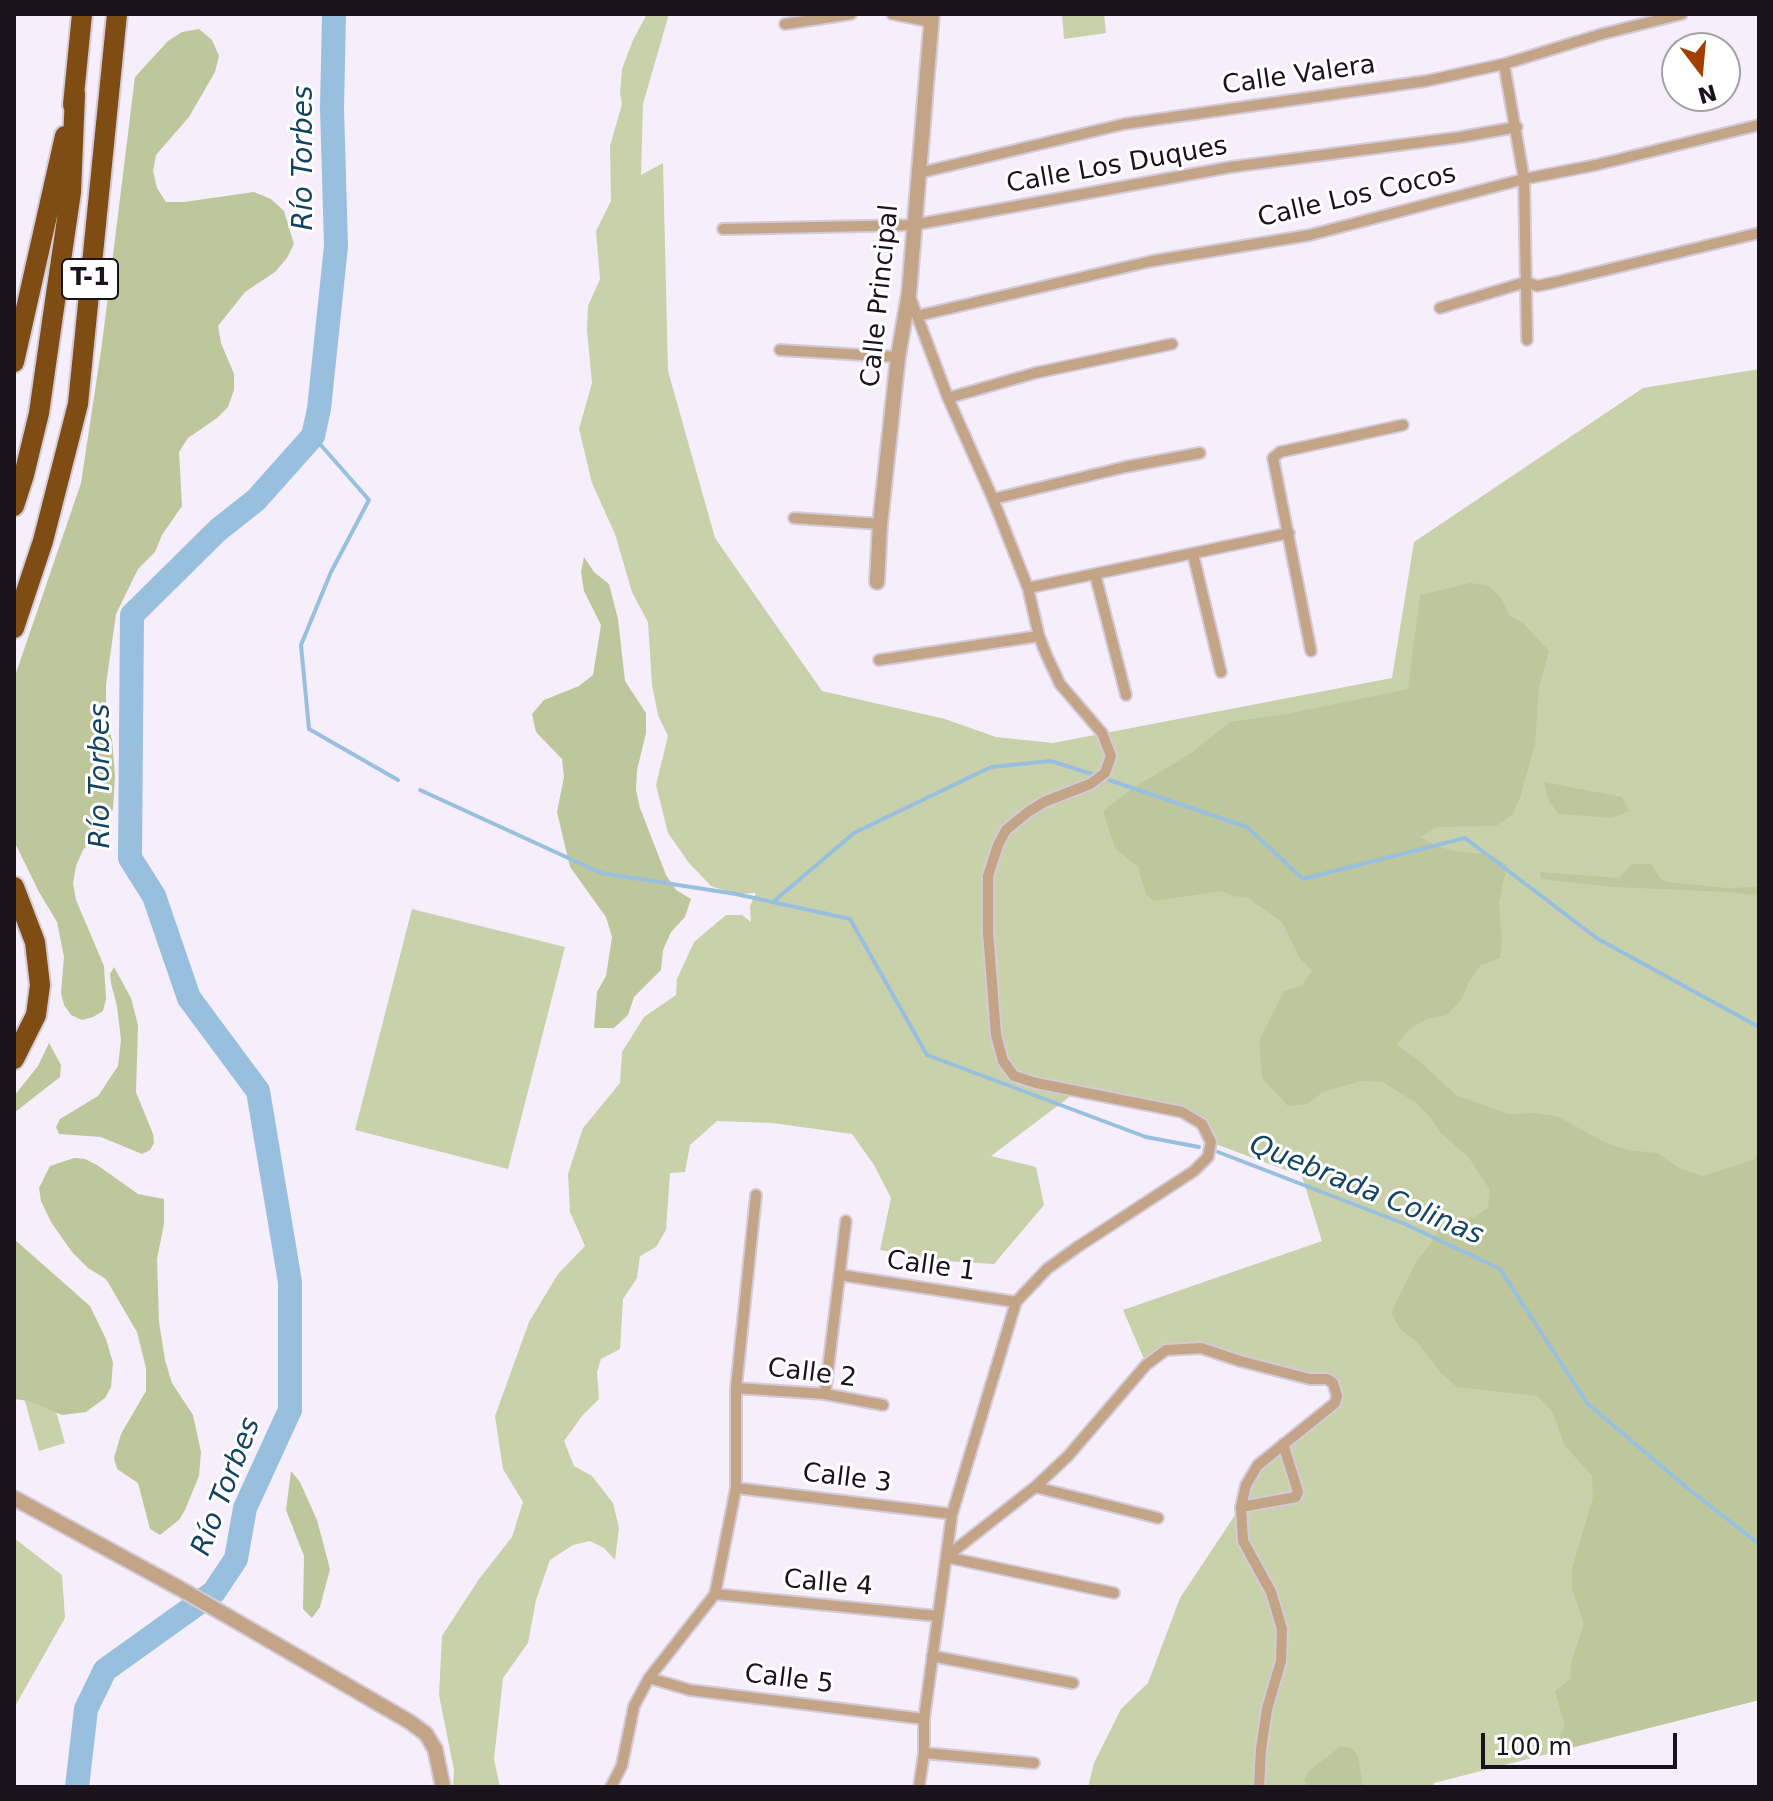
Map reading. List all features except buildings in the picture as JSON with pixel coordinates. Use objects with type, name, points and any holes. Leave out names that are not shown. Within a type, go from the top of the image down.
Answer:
[{"type":"highway","name":"T-1","points":[[14,362],[75,94],[82,14]]},
{"type":"highway","name":"T-1","points":[[14,628],[46,528],[78,404],[117,14]]},
{"type":"highway","points":[[14,506],[39,413],[71,192],[75,94]]},
{"type":"highway","points":[[14,887],[35,942],[40,985],[36,1015],[14,1059]]},
{"type":"street","points":[[785,24],[851,14]]},
{"type":"street","points":[[892,14],[931,18]]},
{"type":"street","name":"Calle Valera","points":[[919,173],[1124,124],[1426,81],[1504,64],[1682,14]]},
{"type":"street","name":"Calle Principal","points":[[877,582],[880,524],[898,357],[909,293],[931,18]]},
{"type":"street","points":[[1504,64],[1524,179],[1527,340]]},
{"type":"street","name":"Calle Los Cocos","points":[[917,316],[1152,261],[1310,235],[1524,179],[1596,165],[1759,125]]},
{"type":"street","name":"Calle Los Duques","points":[[723,229],[913,225],[1231,167],[1517,127]]},
{"type":"street","points":[[1440,308],[1526,282],[1537,286],[1552,283],[1759,233]]},
{"type":"street","points":[[909,293],[948,398],[1028,588],[1039,636],[1060,684],[1102,733],[1111,756],[1105,773],[1090,784],[1044,802],[1028,812],[1006,830],[998,845],[988,876],[988,908],[993,1009],[1003,1061],[1014,1076],[1036,1083],[1182,1112],[1202,1124],[1211,1142],[1208,1157],[1194,1171],[1066,1255],[1047,1269],[1016,1302],[952,1514],[924,1719],[924,1753],[919,1787]]},
{"type":"street","points":[[948,398],[1035,373],[1172,344]]},
{"type":"street","points":[[780,350],[898,357]]},
{"type":"street","points":[[1311,651],[1273,458],[1276,454],[1403,425]]},
{"type":"street","points":[[993,499],[1125,467],[1200,453]]},
{"type":"street","points":[[794,518],[880,524]]},
{"type":"street","points":[[1028,588],[1289,533]]},
{"type":"street","points":[[1193,554],[1221,672]]},
{"type":"street","points":[[1095,574],[1126,695]]},
{"type":"street","points":[[879,660],[1039,636]]},
{"type":"street","points":[[612,1787],[622,1765],[634,1706],[649,1678],[715,1594],[736,1488],[736,1388],[756,1195]]},
{"type":"street","points":[[825,1394],[846,1221]]},
{"type":"street","name":"Calle 1","points":[[840,1275],[1016,1302]]},
{"type":"street","points":[[946,1557],[1035,1487],[1068,1456],[1146,1365],[1166,1350],[1201,1348],[1240,1361],[1310,1379],[1327,1379],[1333,1383],[1337,1396],[1335,1403],[1258,1465],[1246,1485],[1241,1507],[1243,1541],[1271,1592],[1282,1629],[1281,1661],[1267,1709],[1259,1787]]},
{"type":"street","name":"Calle 2","points":[[736,1388],[825,1394],[883,1405]]},
{"type":"street","points":[[1241,1507],[1296,1497],[1298,1492],[1283,1444]]},
{"type":"street","points":[[1035,1487],[1158,1518]]},
{"type":"street","name":"Calle 3","points":[[736,1488],[952,1514]]},
{"type":"street","points":[[14,1498],[399,1715],[426,1734],[435,1749],[443,1787]]},
{"type":"street","points":[[946,1557],[1114,1593]]},
{"type":"street","name":"Calle 4","points":[[715,1594],[937,1616]]},
{"type":"street","points":[[932,1656],[1073,1683]]},
{"type":"street","name":"Calle 5","points":[[649,1678],[690,1690],[924,1719]]},
{"type":"street","points":[[924,1753],[1034,1763]]},
{"type":"green space","points":[[647,14],[669,14],[643,104],[641,175],[663,163],[668,371],[715,538],[822,691],[945,719],[996,737],[1053,743],[1392,678],[1414,542],[1643,388],[1759,369],[1759,1700],[1434,1783],[1433,1787],[1088,1787],[1094,1763],[1121,1709],[1148,1683],[1180,1598],[1239,1509],[1256,1465],[1333,1403],[1336,1389],[1327,1380],[1200,1353],[1167,1351],[1147,1366],[1123,1310],[1322,1241],[1302,1176],[1210,1142],[1201,1125],[1181,1113],[1076,1092],[991,1156],[1036,1167],[1044,1205],[994,1264],[945,1261],[880,1250],[891,1198],[874,1165],[852,1134],[772,1123],[717,1121],[690,1145],[685,1172],[670,1173],[666,1230],[656,1247],[640,1256],[637,1278],[623,1299],[620,1349],[601,1359],[597,1372],[599,1399],[564,1441],[574,1466],[592,1476],[613,1503],[619,1528],[615,1560],[604,1548],[590,1541],[573,1545],[550,1560],[536,1600],[528,1643],[503,1678],[494,1759],[500,1787],[453,1787],[454,1770],[439,1695],[442,1636],[479,1579],[512,1537],[523,1502],[503,1469],[495,1416],[529,1322],[558,1274],[585,1246],[570,1212],[568,1174],[583,1128],[620,1083],[622,1052],[644,1017],[676,995],[677,979],[694,942],[726,915],[742,915],[751,922],[750,906],[756,893],[736,894],[711,886],[689,863],[668,833],[656,785],[668,736],[658,715],[652,685],[648,622],[632,592],[615,534],[592,483],[579,429],[592,383],[588,306],[600,279],[596,231],[611,201],[610,146],[622,104],[622,69]]},
{"type":"green space","points":[[1062,14],[1104,14],[1106,33],[1064,39]]},
{"type":"green space","points":[[199,29],[212,40],[219,56],[215,72],[189,117],[156,155],[153,171],[157,188],[166,202],[254,192],[271,199],[284,211],[294,244],[275,272],[245,292],[218,326],[221,343],[234,374],[234,390],[228,407],[188,438],[179,452],[182,506],[162,535],[155,552],[138,569],[116,614],[106,685],[106,716],[115,776],[113,809],[106,825],[83,850],[73,883],[76,900],[104,966],[106,999],[103,1011],[82,1020],[71,1015],[64,1005],[61,993],[64,957],[57,922],[14,841],[14,679],[81,483],[102,344],[135,77],[168,41],[182,32]]},
{"type":"green space","points":[[584,557],[594,572],[609,584],[618,619],[625,681],[646,713],[646,733],[637,770],[636,790],[640,808],[666,875],[676,890],[691,899],[685,917],[671,932],[663,950],[661,970],[634,997],[628,1015],[614,1028],[594,1028],[597,992],[606,976],[612,937],[606,917],[570,867],[557,812],[564,777],[562,759],[536,732],[532,714],[544,700],[579,686],[593,675],[601,625],[584,591],[581,572]]},
{"type":"green space","points":[[1470,583],[1487,585],[1501,598],[1509,615],[1524,624],[1549,651],[1539,687],[1535,743],[1520,798],[1512,815],[1496,826],[1437,827],[1421,837],[1436,846],[1455,851],[1492,855],[1507,865],[1499,903],[1500,958],[1480,966],[1461,1000],[1447,1015],[1427,1019],[1409,1029],[1397,1045],[1456,1095],[1508,1114],[1536,1113],[1559,1117],[1604,1142],[1628,1150],[1657,1153],[1679,1168],[1702,1176],[1753,1160],[1759,1152],[1759,1700],[1565,1749],[1560,1735],[1565,1726],[1555,1691],[1570,1679],[1572,1659],[1584,1624],[1572,1589],[1572,1569],[1593,1497],[1592,1476],[1565,1446],[1552,1411],[1537,1396],[1457,1387],[1441,1373],[1417,1342],[1401,1330],[1391,1313],[1417,1260],[1439,1228],[1455,1220],[1473,1218],[1488,1208],[1490,1190],[1469,1158],[1441,1133],[1430,1117],[1416,1103],[1383,1082],[1361,1081],[1323,1092],[1307,1104],[1288,1106],[1262,1078],[1259,1041],[1284,991],[1301,986],[1312,971],[1299,957],[1282,922],[1248,898],[1223,891],[1153,901],[1146,894],[1138,867],[1115,848],[1103,811],[1133,788],[1190,754],[1230,722],[1408,689],[1420,595]]},
{"type":"green space","points":[[1544,782],[1622,797],[1629,811],[1612,818],[1559,814],[1548,800]]},
{"type":"green space","points":[[1632,864],[1651,864],[1661,879],[1667,882],[1727,888],[1759,887],[1759,896],[1612,887],[1541,879],[1540,872],[1619,878]]},
{"type":"green space","points":[[412,909],[565,947],[508,1169],[355,1130]]},
{"type":"green space","points":[[114,967],[131,998],[138,1025],[136,1092],[154,1143],[150,1150],[142,1154],[101,1137],[59,1134],[56,1127],[60,1119],[98,1096],[118,1066],[121,1040],[110,974]]},
{"type":"green space","points":[[49,1043],[61,1065],[60,1077],[14,1113],[14,1096],[38,1066]]},
{"type":"green space","points":[[74,1158],[97,1165],[138,1194],[164,1199],[164,1224],[157,1259],[159,1322],[172,1383],[193,1415],[201,1452],[199,1476],[185,1510],[179,1520],[160,1535],[150,1529],[138,1483],[117,1469],[114,1458],[121,1434],[146,1391],[146,1368],[137,1332],[106,1279],[88,1268],[72,1252],[41,1201],[39,1188],[50,1166]]},
{"type":"green space","points":[[14,1239],[90,1306],[106,1339],[113,1363],[111,1387],[105,1398],[86,1412],[62,1415],[29,1401],[14,1399]]},
{"type":"green space","points":[[50,1390],[65,1443],[39,1451],[24,1398]]},
{"type":"green space","points":[[291,1471],[300,1482],[317,1520],[330,1569],[320,1607],[312,1618],[303,1609],[304,1556],[286,1510]]},
{"type":"green space","points":[[14,1538],[62,1575],[65,1618],[14,1708]]},
{"type":"green space","points":[[1341,1746],[1352,1748],[1358,1756],[1363,1787],[1307,1787],[1304,1780],[1309,1771]]},
{"type":"waterway","name":"Río Torbes","points":[[77,1787],[86,1709],[105,1670],[214,1592],[236,1559],[245,1508],[290,1410],[290,1282],[258,1091],[189,998],[154,896],[130,858],[132,615],[218,530],[256,500],[313,436],[319,409],[336,246],[332,108],[334,14]]},
{"type":"waterway","name":"Quebrada Colinas","points":[[313,436],[369,500],[331,572],[301,645],[309,729],[398,780]]},
{"type":"waterway","points":[[773,902],[854,833],[991,767],[1051,761],[1095,775]]},
{"type":"waterway","points":[[1109,780],[1247,827],[1303,879],[1465,838],[1598,939],[1759,1027]]},
{"type":"waterway","name":"Quebrada Colinas","points":[[420,790],[601,873],[736,894],[850,919],[927,1055],[1146,1137],[1199,1147]]},
{"type":"waterway","name":"Quebrada Colinas","points":[[1218,1152],[1405,1224],[1500,1269],[1587,1403],[1759,1544]]}]
